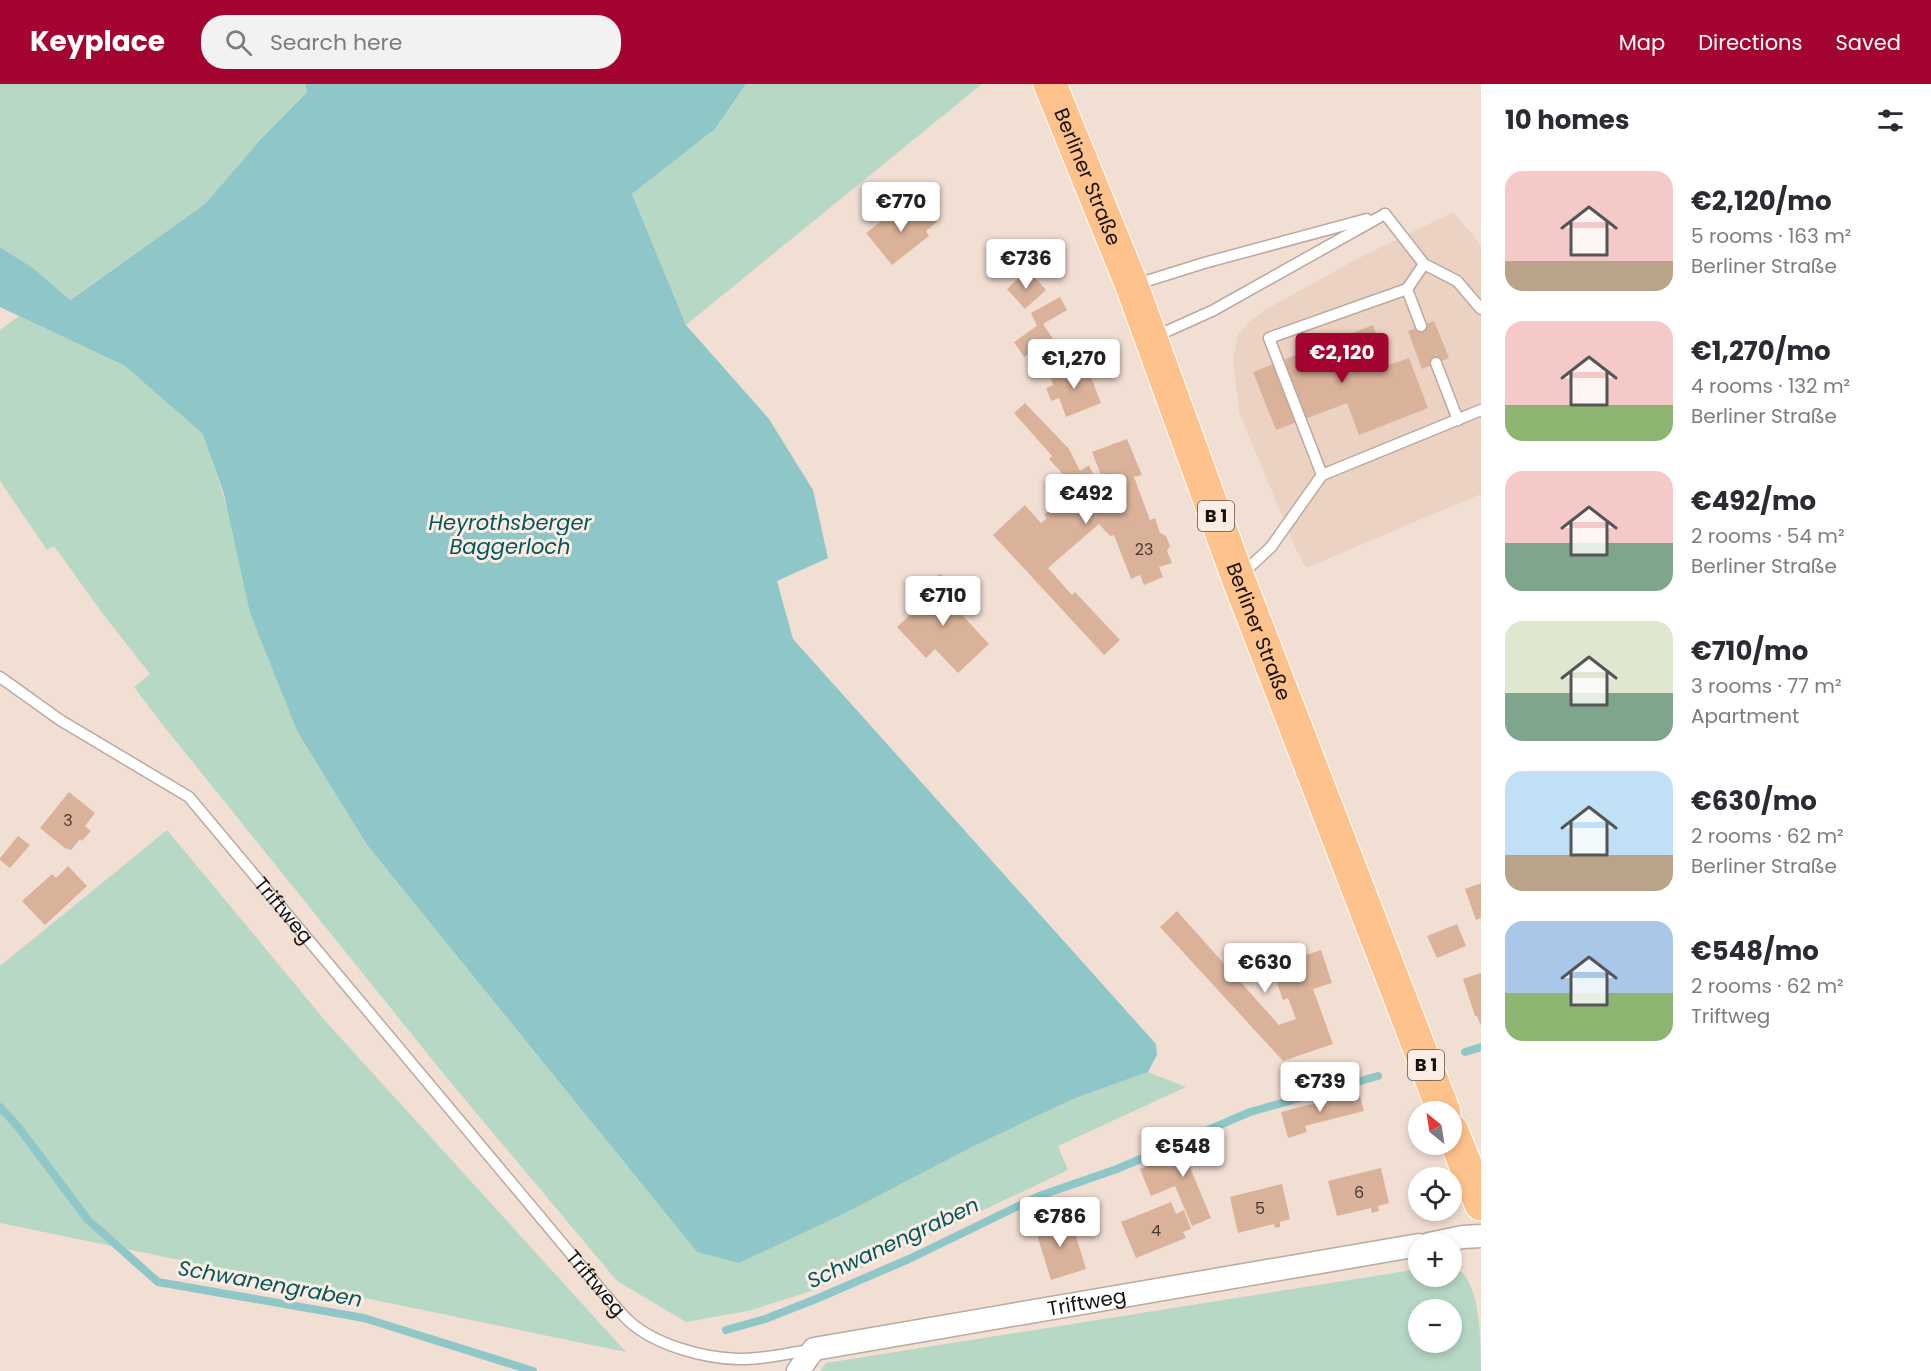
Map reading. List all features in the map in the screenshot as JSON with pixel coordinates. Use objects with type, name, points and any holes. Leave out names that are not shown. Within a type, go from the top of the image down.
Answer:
[{"type":"main road","name":"Berliner Straße","points":[[1050,84],[1132,286],[1238,578],[1440,1101]]},
{"type":"main road","points":[[1462,1155],[1481,1204]]},
{"type":"street","points":[[1462,1239],[1481,1236]]},
{"type":"street","name":"Triftweg","points":[[814,1349],[1408,1247]]},
{"type":"street","points":[[798,1371],[814,1349]]},
{"type":"lane","points":[[1132,286],[1204,263],[1384,214]]},
{"type":"lane","points":[[1384,214],[1424,264],[1457,281],[1481,309]]},
{"type":"lane","points":[[1151,338],[1212,311],[1384,214]]},
{"type":"lane","points":[[1322,475],[1269,338],[1407,289],[1424,264]]},
{"type":"lane","points":[[1407,289],[1421,326]]},
{"type":"lane","points":[[1436,363],[1458,420]]},
{"type":"lane","points":[[1238,578],[1271,547],[1322,475],[1481,410]]},
{"type":"lane","name":"Triftweg","points":[[0,677],[60,720],[189,796],[630,1322],[652,1337],[676,1347],[738,1359],[814,1349]]},
{"type":"shaded area","points":[[1453,212],[1481,245],[1481,494],[1306,568],[1295,547],[1239,412],[1233,360],[1238,335],[1249,322],[1265,310],[1353,261]]},
{"type":"green space","points":[[0,84],[305,84],[307,92],[260,140],[205,204],[69,300],[33,268],[0,247]]},
{"type":"green space","points":[[746,84],[982,84],[686,325],[632,194],[715,129]]},
{"type":"green space","points":[[19,316],[125,366],[204,434],[298,733],[367,845],[697,1252],[970,1148],[1073,1099],[1148,1072],[1186,1087],[1058,1146],[1068,1170],[815,1290],[748,1311],[686,1322],[617,1281],[447,1078],[162,724],[134,687],[150,674],[54,546],[47,550],[0,481],[0,330]]},
{"type":"green space","points":[[167,830],[328,1024],[626,1352],[0,1223],[0,966]]},
{"type":"green space","points":[[1408,1271],[1408,1287],[1462,1287],[1462,1272],[1474,1295],[1481,1344],[1481,1371],[820,1371],[826,1363]]},
{"type":"water","name":"Heyrothsberger Baggerloch","points":[[305,84],[746,84],[715,129],[632,194],[686,325],[769,419],[813,490],[828,558],[777,581],[793,639],[1156,1044],[1157,1055],[1148,1072],[1073,1099],[970,1148],[839,1216],[739,1263],[697,1252],[367,845],[298,733],[250,613],[224,494],[203,434],[125,366],[0,307],[0,247],[33,268],[70,300],[205,204],[260,140],[307,92]]},
{"type":"building","points":[[904,203],[916,218],[927,210],[937,222],[926,231],[929,236],[892,265],[866,233]]},
{"type":"building","points":[[1028,270],[1046,290],[1025,309],[1007,289]]},
{"type":"building","points":[[1060,297],[1067,310],[1043,324],[1053,339],[1024,357],[1014,342],[1037,326],[1031,313]]},
{"type":"building","points":[[1434,321],[1449,358],[1422,369],[1408,331]]},
{"type":"building","points":[[1373,325],[1389,365],[1409,358],[1428,408],[1359,435],[1347,403],[1276,430],[1253,372]]},
{"type":"building","points":[[1085,362],[1101,403],[1066,417],[1059,398],[1051,401],[1046,388],[1053,385],[1050,375]]},
{"type":"building","points":[[1025,403],[1069,449],[1080,471],[1089,465],[1101,490],[1106,488],[1092,452],[1127,439],[1142,475],[1134,477],[1150,520],[1155,518],[1160,533],[1166,536],[1170,546],[1167,551],[1172,563],[1159,567],[1163,577],[1144,585],[1140,575],[1131,579],[1114,535],[1110,536],[1099,524],[1048,568],[1072,595],[1075,592],[1120,640],[1104,655],[993,535],[1025,505],[1041,523],[1047,518],[1044,515],[1066,496],[1068,499],[1082,488],[1075,480],[1071,483],[1049,459],[1052,456],[1014,413]]},
{"type":"building","points":[[940,574],[959,593],[950,602],[989,644],[958,673],[935,649],[926,658],[897,627],[927,599],[921,592]]},
{"type":"building","points":[[69,792],[95,813],[85,826],[91,831],[71,850],[66,849],[40,828]]},
{"type":"building","points":[[18,836],[30,845],[10,868],[0,858]]},
{"type":"building","points":[[68,866],[87,886],[45,925],[22,901],[52,874],[56,878]]},
{"type":"building","points":[[1481,883],[1481,918],[1476,920],[1465,889]]},
{"type":"building","points":[[1177,911],[1279,1025],[1296,1019],[1288,998],[1283,1000],[1276,980],[1287,976],[1283,963],[1321,950],[1332,983],[1313,989],[1333,1044],[1283,1061],[1160,927]]},
{"type":"building","points":[[1457,924],[1466,946],[1437,958],[1427,936]]},
{"type":"building","points":[[1481,973],[1481,1026],[1475,1016],[1463,979]]},
{"type":"building","points":[[1359,1092],[1364,1111],[1305,1126],[1307,1132],[1288,1138],[1281,1112]]},
{"type":"building","points":[[1217,1135],[1223,1150],[1189,1165],[1211,1218],[1192,1226],[1175,1186],[1151,1196],[1140,1169],[1168,1157],[1170,1161],[1184,1155],[1182,1150]]},
{"type":"building","points":[[1381,1168],[1389,1203],[1378,1206],[1379,1211],[1372,1213],[1371,1208],[1337,1216],[1328,1181]]},
{"type":"building","points":[[1282,1184],[1290,1219],[1280,1222],[1280,1227],[1275,1228],[1274,1224],[1238,1233],[1230,1197]]},
{"type":"building","points":[[1171,1202],[1176,1214],[1184,1210],[1191,1229],[1183,1232],[1186,1238],[1136,1258],[1121,1222]]},
{"type":"building","points":[[1070,1217],[1086,1269],[1051,1280],[1035,1228]]},
{"type":"waterway","name":"Schwanengraben","points":[[1465,1052],[1481,1047]]},
{"type":"waterway","name":"Schwanengraben","points":[[726,1330],[765,1319],[816,1299],[909,1259],[1039,1196],[1117,1169],[1250,1112],[1378,1076]]},
{"type":"waterway","name":"Schwanengraben","points":[[0,1107],[19,1128],[88,1220],[158,1282],[364,1318],[533,1371]]}]
